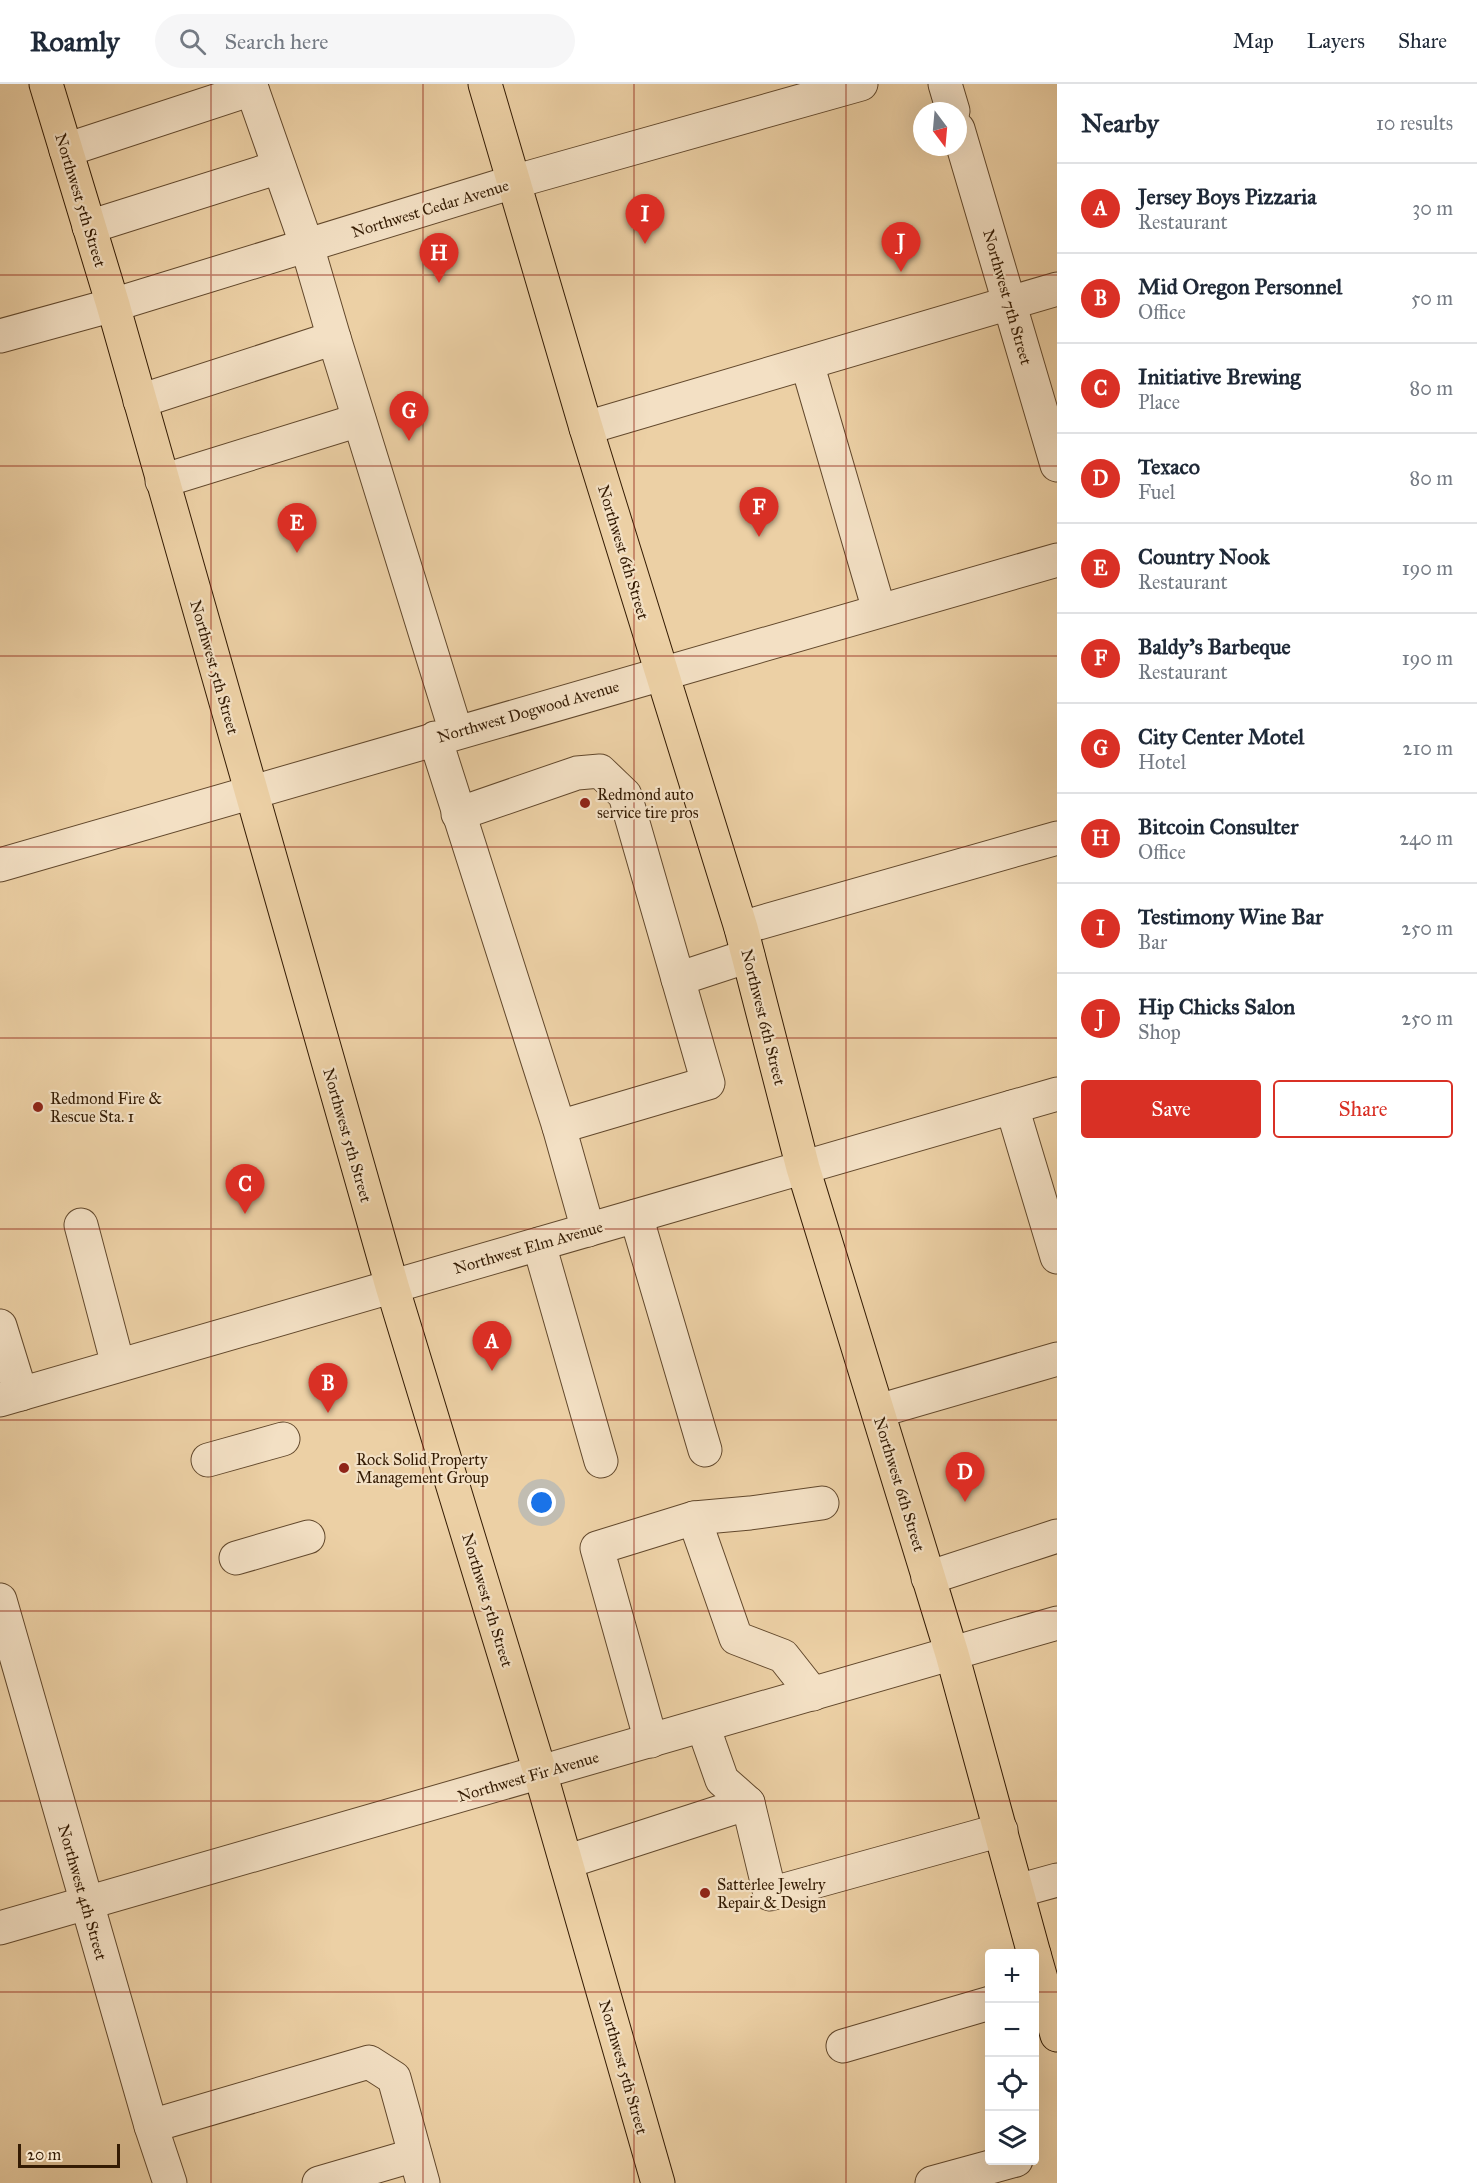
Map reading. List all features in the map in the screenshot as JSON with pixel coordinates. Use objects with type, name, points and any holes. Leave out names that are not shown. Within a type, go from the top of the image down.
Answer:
[{"type":"main road","name":"Northwest 5th Street","points":[[46,84],[113,306],[392,1286],[540,1772],[658,2183]]},
{"type":"main road","name":"Northwest 6th Street","points":[[485,84],[586,428],[745,942],[803,1168],[952,1654],[1033,1949]]},
{"type":"main road","name":"Northwest 6th Street","points":[[1039,1988],[1057,2035]]},
{"type":"street","name":"Northwest Cedar Avenue","points":[[0,336],[113,306],[513,182],[861,84]]},
{"type":"street","points":[[945,84],[950,102]]},
{"type":"street","points":[[66,150],[251,87],[307,246],[359,420],[445,735],[458,814],[559,1127],[588,1230]]},
{"type":"street","name":"Northwest 7th Street","points":[[966,156],[1057,465]]},
{"type":"street","points":[[89,227],[279,167]]},
{"type":"street","points":[[586,428],[1057,289]]},
{"type":"street","points":[[140,401],[334,338]]},
{"type":"street","points":[[807,363],[879,610]]},
{"type":"street","points":[[162,481],[359,420]]},
{"type":"street","name":"Northwest Dogwood Avenue","points":[[0,865],[1057,560]]},
{"type":"street","points":[[458,814],[577,772],[600,771],[625,795],[708,1083],[559,1127]]},
{"type":"street","points":[[678,979],[745,942],[1057,838]]},
{"type":"street","name":"Northwest Elm Avenue","points":[[10,1397],[1057,1094]]},
{"type":"street","points":[[1012,1107],[1057,1257]]},
{"type":"street","points":[[636,1215],[705,1450]]},
{"type":"street","points":[[81,1225],[118,1365]]},
{"type":"street","points":[[539,1244],[601,1461]]},
{"type":"street","points":[[0,1326],[10,1397]]},
{"type":"street","points":[[878,1411],[1057,1359]]},
{"type":"street","points":[[208,1460],[283,1438]]},
{"type":"street","points":[[651,1741],[597,1548],[694,1518],[822,1503]]},
{"type":"street","points":[[694,1518],[736,1638],[783,1656],[813,1694]]},
{"type":"street","points":[[928,1578],[1057,1536]]},
{"type":"street","points":[[236,1558],[308,1537]]},
{"type":"street","name":"Northwest 4th Street","points":[[0,1600],[151,2126],[170,2183]]},
{"type":"street","name":"Northwest Fir Avenue","points":[[0,1928],[1057,1623]]},
{"type":"street","points":[[703,1725],[722,1780],[748,1803],[770,1894],[1000,1830]]},
{"type":"street","points":[[566,1862],[748,1803]]},
{"type":"street","points":[[1017,1891],[1057,1880]]},
{"type":"street","points":[[843,2046],[985,2004]]},
{"type":"street","points":[[151,2126],[369,2062],[394,2078],[419,2169],[320,2183]]},
{"type":"street","points":[[932,2183],[985,2176],[1007,2165]]},
{"type":"place","name":"Testimony Wine Bar","points":[[645,244]]},
{"type":"place","name":"Hip Chicks Salon","points":[[901,272]]},
{"type":"place","name":"Bitcoin Consulter","points":[[439,283]]},
{"type":"place","name":"City Center Motel","points":[[409,441]]},
{"type":"place","name":"Baldy's Barbeque","points":[[759,537]]},
{"type":"place","name":"Country Nook","points":[[297,553]]},
{"type":"place","name":"Redmond auto service tire pros","points":[[585,803]]},
{"type":"place","name":"Redmond Fire & Rescue Sta. 1","points":[[38,1107]]},
{"type":"place","name":"Initiative Brewing","points":[[245,1214]]},
{"type":"place","name":"Jersey Boys Pizzaria","points":[[492,1371]]},
{"type":"place","name":"Mid Oregon Personnel","points":[[328,1413]]},
{"type":"place","name":"Rock Solid Property Management Group","points":[[344,1468]]},
{"type":"place","name":"Texaco","points":[[965,1502]]},
{"type":"place","name":"Satterlee Jewelry Repair & Design","points":[[705,1893]]}]
